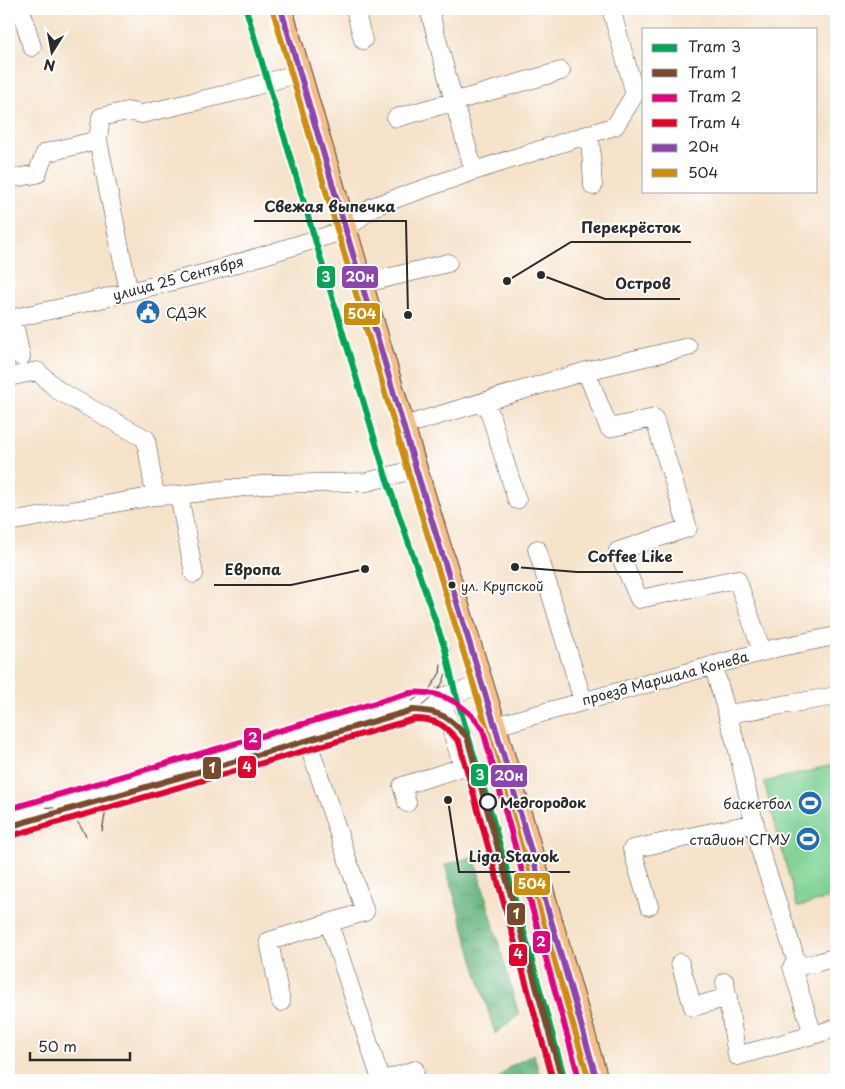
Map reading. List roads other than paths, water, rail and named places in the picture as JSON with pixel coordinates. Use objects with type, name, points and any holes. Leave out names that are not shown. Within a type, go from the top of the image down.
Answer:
[{"type":"main road","points":[[281,9],[597,1079]]},
{"type":"street","points":[[21,9],[32,46]]},
{"type":"street","points":[[355,9],[363,40]]},
{"type":"street","points":[[429,9],[474,171]]},
{"type":"street","points":[[346,230],[372,207],[474,171],[615,126],[635,94],[611,9]]},
{"type":"street","points":[[396,118],[561,70]]},
{"type":"street","points":[[129,292],[98,140],[101,117],[127,111],[142,114],[235,92],[299,73]]},
{"type":"street","points":[[590,134],[593,186]]},
{"type":"street","points":[[9,179],[37,174],[45,153],[98,140]]},
{"type":"street","name":"улица 25 Сентября","points":[[11,319],[206,273],[346,230]]},
{"type":"street","points":[[362,284],[448,262]]},
{"type":"street","points":[[11,319],[21,357]]},
{"type":"street","points":[[403,426],[586,371],[688,347]]},
{"type":"street","points":[[9,377],[37,371],[59,391],[146,439],[155,496]]},
{"type":"street","points":[[586,371],[609,428],[654,418],[688,528],[618,551],[639,599],[737,579],[762,652]]},
{"type":"street","points":[[486,400],[517,500]]},
{"type":"street","points":[[9,522],[155,496],[179,495],[269,484],[367,482],[416,469]]},
{"type":"street","points":[[179,495],[194,574]]},
{"type":"street","points":[[537,549],[583,701]]},
{"type":"street","name":"проезд Маршала Конева","points":[[494,726],[776,648],[836,636]]},
{"type":"street","points":[[713,665],[738,751],[761,853],[798,966]]},
{"type":"street","points":[[9,823],[482,685]]},
{"type":"street","points":[[728,714],[836,696]]},
{"type":"street","points":[[407,802],[402,786],[463,767],[440,697]]},
{"type":"street","points":[[281,1002],[268,941],[365,912],[306,736]]},
{"type":"street","points":[[649,906],[632,849],[755,823]]},
{"type":"street","points":[[329,922],[382,1080],[415,1070]]},
{"type":"street","points":[[813,1035],[792,968],[836,956]]},
{"type":"street","points":[[680,963],[693,1007],[726,990],[737,1056],[836,1028]]},
{"type":"tram line","name":"3","points":[[246,9],[386,477],[445,649],[455,692],[488,802],[565,1080]]},
{"type":"tram line","points":[[419,708],[434,695],[443,682],[450,648]]},
{"type":"tram line","points":[[412,701],[429,690],[440,673],[441,664]]},
{"type":"tram line","name":"2","points":[[9,809],[410,693],[432,694],[452,701],[469,713],[483,730],[579,1078]]},
{"type":"tram line","name":"1","points":[[11,826],[413,710],[444,716],[455,724],[467,737],[562,1080]]},
{"type":"tram line","name":"4","points":[[14,835],[414,719],[429,720],[440,724],[459,742],[553,1080]]},
{"type":"tram line","points":[[102,831],[105,815],[111,803],[123,792]]},
{"type":"tram line","points":[[46,807],[66,812],[74,818],[86,836]]},
{"type":"place","name":"Остров","points":[[541,275]]},
{"type":"place","name":"Перекрёсток","points":[[507,281]]},
{"type":"place","name":"СДЭК","points":[[148,312]]},
{"type":"place","name":"Свежая выпечка","points":[[408,315]]},
{"type":"place","name":"Coffee Like","points":[[515,567]]},
{"type":"place","name":"Европа","points":[[365,569]]},
{"type":"place","name":"ул. Крупской","points":[[452,585]]},
{"type":"place","name":"Liga Stavok","points":[[448,800]]},
{"type":"place","name":"Медгородок","points":[[488,802]]},
{"type":"place","name":"баскетбол","points":[[810,803]]},
{"type":"place","name":"стадион СГМУ","points":[[808,839]]}]
